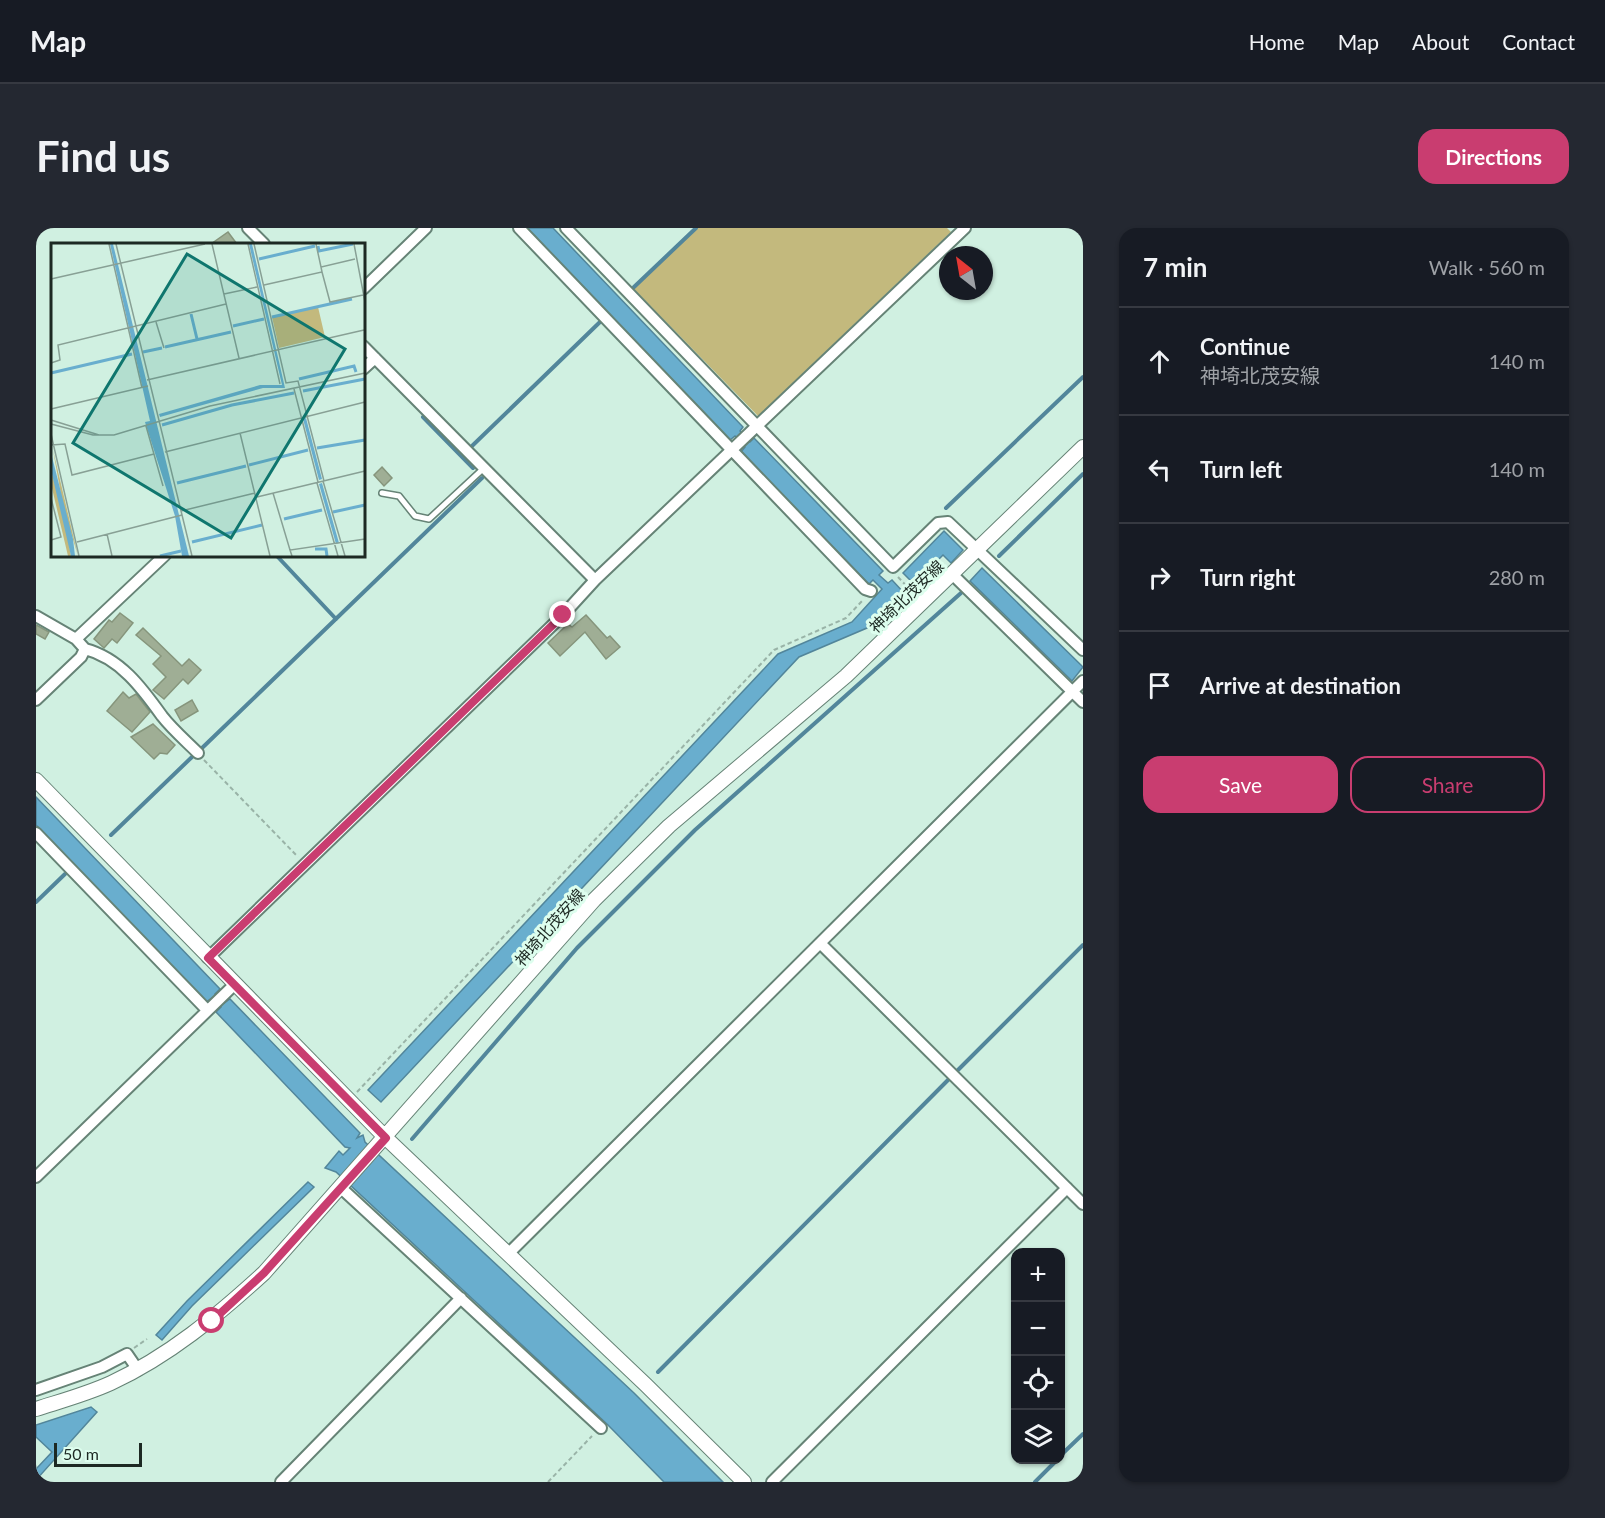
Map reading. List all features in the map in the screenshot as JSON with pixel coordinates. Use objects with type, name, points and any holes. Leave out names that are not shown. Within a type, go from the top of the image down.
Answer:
[{"type":"main road","name":"神埼北茂安線","points":[[36,1408],[108,1384],[138,1370],[170,1350],[220,1313],[264,1273],[602,891],[669,826],[846,676],[1083,447]]},
{"type":"main road","points":[[36,780],[349,1100],[382,1142],[508,1254],[744,1482]]},
{"type":"street","points":[[248,228],[263,243]]},
{"type":"street","points":[[364,288],[426,228]]},
{"type":"street","points":[[519,228],[739,443],[865,589],[871,591]]},
{"type":"street","points":[[566,228],[893,567],[942,520],[948,522],[1083,650]]},
{"type":"street","points":[[208,958],[554,623],[594,580],[965,228]]},
{"type":"street","points":[[364,347],[594,580]]},
{"type":"street","points":[[364,368],[375,358]]},
{"type":"street","points":[[76,639],[164,556]]},
{"type":"street","points":[[953,574],[1083,702]]},
{"type":"street","points":[[36,616],[76,639],[85,649],[94,652],[131,676],[148,694],[163,717],[198,753]]},
{"type":"street","points":[[36,700],[81,657],[85,649]]},
{"type":"street","points":[[508,1254],[1083,681]]},
{"type":"street","points":[[36,833],[214,1004]]},
{"type":"street","points":[[820,943],[1083,1204]]},
{"type":"street","points":[[36,1178],[234,985]]},
{"type":"street","points":[[340,1187],[601,1428]]},
{"type":"street","points":[[771,1482],[1066,1188]]},
{"type":"street","points":[[281,1482],[461,1298]]},
{"type":"street","points":[[36,1390],[102,1367],[127,1354],[138,1370]]},
{"type":"lane","points":[[382,494],[399,496],[415,516],[429,519],[484,468]]},
{"type":"path","points":[[892,571],[914,594]]},
{"type":"path","points":[[349,1100],[774,651],[846,618],[871,591]]},
{"type":"path","points":[[198,753],[304,862]]},
{"type":"path","points":[[127,1354],[147,1339]]},
{"type":"path","points":[[548,1482],[601,1428]]},
{"type":"shaded area","points":[[696,228],[947,228],[951,232],[758,416],[633,288]]},
{"type":"water","points":[[527,228],[553,228],[743,427],[740,431],[750,442],[754,438],[883,571],[879,575],[888,583],[892,580],[905,594],[874,625],[799,657],[381,1102],[368,1090],[778,654],[852,622],[882,589],[873,580],[869,584],[741,452],[745,447],[735,436],[730,440]]},
{"type":"water","points":[[944,531],[963,550],[951,563],[943,555],[914,584],[903,573]]},
{"type":"water","points":[[982,568],[1083,667],[1072,681],[970,581]]},
{"type":"water","points":[[36,797],[220,989],[215,994],[224,1003],[230,999],[360,1133],[357,1138],[363,1135],[365,1142],[634,1393],[723,1482],[664,1482],[608,1425],[336,1172],[325,1168],[339,1151],[343,1155],[350,1148],[345,1147],[216,1012],[221,1007],[212,998],[206,1002],[36,825]]},
{"type":"water","points":[[308,1182],[314,1187],[192,1306],[162,1340],[156,1335],[187,1301]]},
{"type":"water","points":[[91,1407],[97,1412],[36,1480],[36,1469],[52,1452],[36,1437],[36,1425]]},
{"type":"building","points":[[228,232],[236,243],[212,243]]},
{"type":"building","points":[[382,467],[392,478],[384,486],[374,475]]},
{"type":"building","points":[[120,613],[133,623],[117,643],[112,639],[104,648],[94,639],[109,620],[112,622]]},
{"type":"building","points":[[586,615],[607,638],[610,636],[620,647],[606,659],[585,632],[560,656],[548,643],[568,624],[572,627]]},
{"type":"building","points":[[36,625],[49,632],[45,639],[36,634]]},
{"type":"building","points":[[143,628],[182,666],[189,659],[201,670],[188,684],[183,679],[164,699],[153,690],[166,677],[153,664],[161,656],[136,635]]},
{"type":"building","points":[[123,692],[129,698],[136,694],[150,712],[132,732],[107,711]]},
{"type":"building","points":[[192,700],[198,711],[181,721],[175,710]]},
{"type":"building","points":[[153,724],[175,745],[167,754],[160,753],[154,759],[131,737]]},
{"type":"waterway","points":[[634,287],[696,228]]},
{"type":"waterway","points":[[472,446],[600,322]]},
{"type":"waterway","points":[[946,508],[1083,377]]},
{"type":"waterway","points":[[423,417],[473,468]]},
{"type":"waterway","points":[[999,556],[1083,474]]},
{"type":"waterway","points":[[201,749],[482,478]]},
{"type":"waterway","points":[[277,556],[336,619]]},
{"type":"waterway","points":[[412,1139],[577,948],[695,830],[961,593]]},
{"type":"waterway","points":[[111,835],[193,756]]},
{"type":"waterway","points":[[36,902],[65,874]]},
{"type":"waterway","points":[[956,1072],[1083,945]]},
{"type":"waterway","points":[[658,1372],[949,1079]]},
{"type":"waterway","points":[[1065,1451],[1083,1434]]},
{"type":"waterway","points":[[1035,1482],[1053,1464]]},
{"type":"route","points":[[212,1321],[264,1273],[386,1138],[208,958],[563,615]]}]
